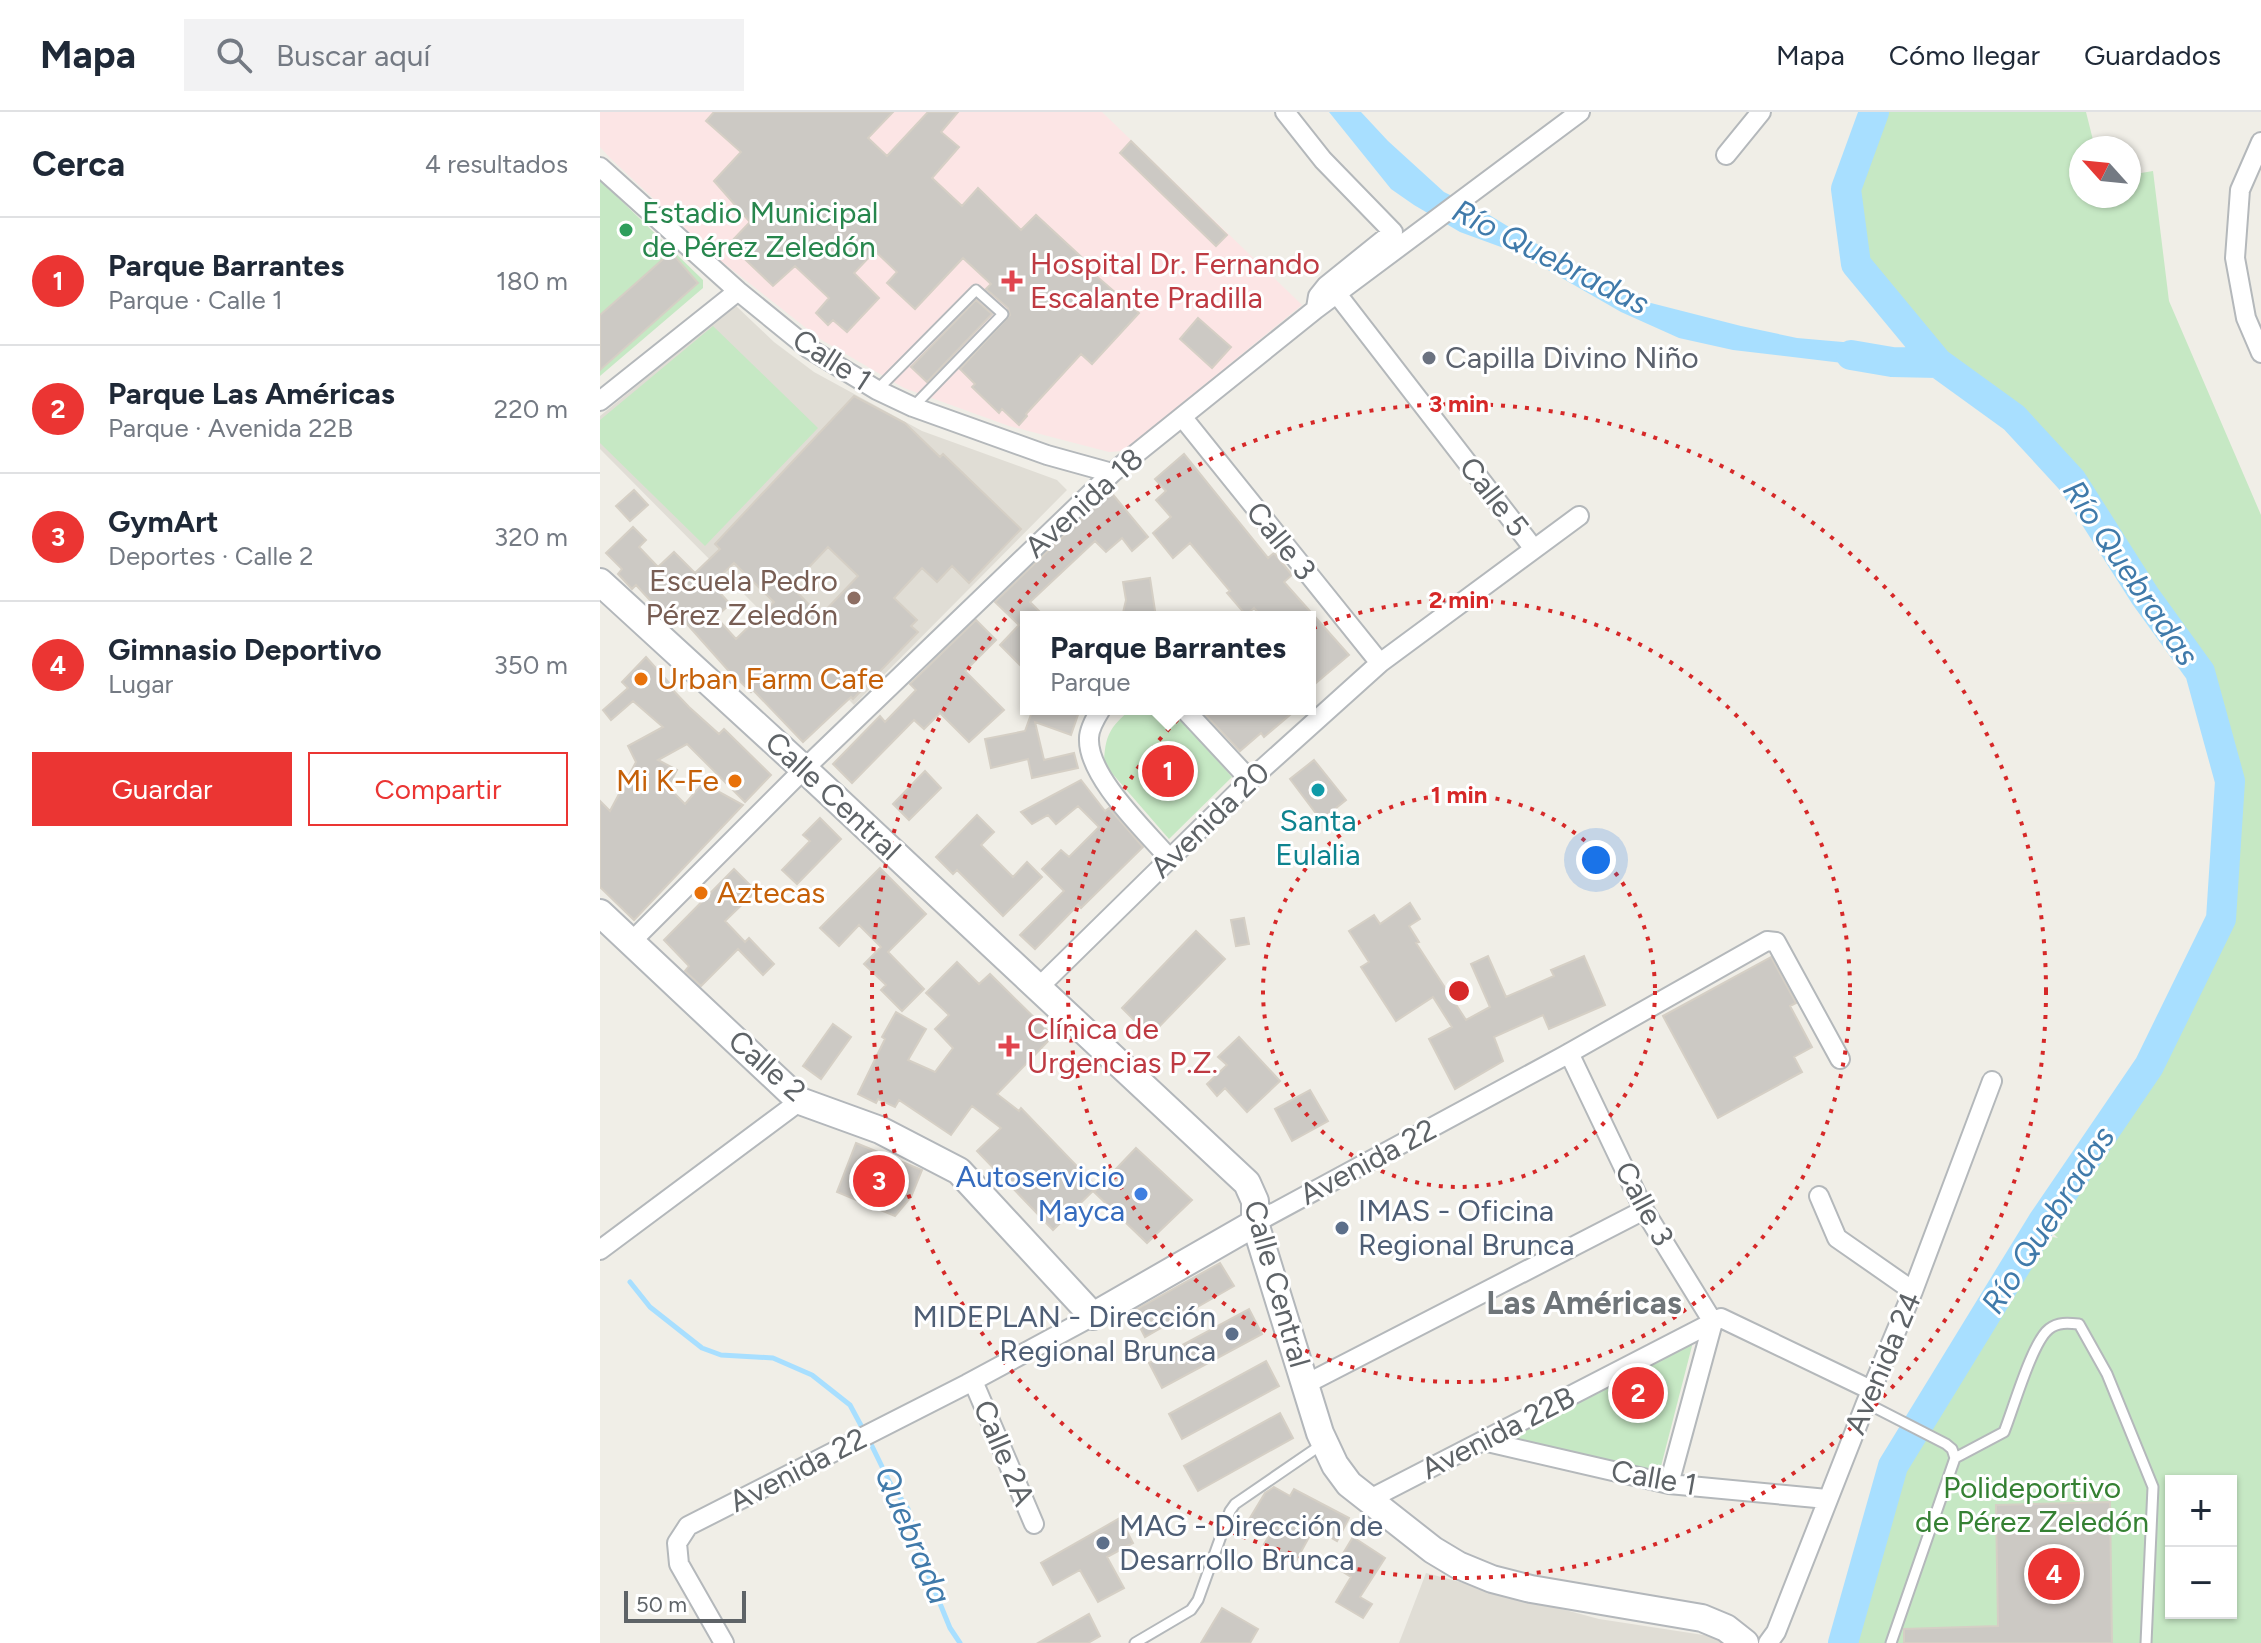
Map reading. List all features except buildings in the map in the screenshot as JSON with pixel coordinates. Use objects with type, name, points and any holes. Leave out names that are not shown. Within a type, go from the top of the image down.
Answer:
[{"type":"main road","name":"Calle Central","points":[[600,582],[1247,1183],[1255,1201],[1255,1223],[1324,1443],[1342,1476],[1433,1550],[1476,1574],[1553,1594],[1702,1618],[1726,1628],[1745,1643]]},
{"type":"main road","name":"Calle 2","points":[[600,913],[800,1101],[880,1130],[959,1171],[1093,1316]]},
{"type":"main road","name":"Avenida 22","points":[[1093,1316],[1255,1223]]},
{"type":"street","points":[[1285,112],[1323,160],[1393,232],[1326,286],[1318,296],[1316,309]]},
{"type":"street","name":"Avenida 18","points":[[631,942],[804,769],[1112,473],[1316,309],[1580,112]]},
{"type":"street","points":[[1726,155],[1761,112]]},
{"type":"street","points":[[2261,142],[2240,190],[2235,258],[2246,318],[2261,353]]},
{"type":"street","name":"Calle 1","points":[[600,167],[738,291],[808,348],[877,390],[913,407],[1047,455],[1112,473]]},
{"type":"street","points":[[600,401],[738,291]]},
{"type":"street","name":"Calle 5","points":[[1337,294],[1534,549]]},
{"type":"street","name":"Calle 3","points":[[1183,418],[1380,663]]},
{"type":"street","name":"Avenida 20","points":[[1039,987],[1250,780],[1380,663],[1579,516]]},
{"type":"street","points":[[1098,715],[1088,735],[1091,760],[1101,778],[1169,858]]},
{"type":"street","points":[[1190,715],[1250,780]]},
{"type":"street","name":"Avenida 22","points":[[1255,1223],[1771,940],[1776,942],[1840,1059]]},
{"type":"street","name":"Calle 3","points":[[1569,1053],[1644,1210],[1713,1322]]},
{"type":"street","name":"Avenida 24","points":[[1768,1643],[1776,1632],[1913,1291],[1992,1081]]},
{"type":"street","points":[[605,1242],[800,1101]]},
{"type":"street","points":[[1819,1196],[1837,1238],[1913,1291]]},
{"type":"street","points":[[1306,1384],[1644,1210]]},
{"type":"street","name":"Avenida 22","points":[[724,1643],[679,1564],[677,1543],[688,1526],[973,1381],[1093,1316]]},
{"type":"street","points":[[1669,1484],[1713,1322],[1721,1318],[1868,1397]]},
{"type":"street","name":"Avenida 22B","points":[[1368,1500],[1713,1322]]},
{"type":"street","name":"Calle 2A","points":[[973,1381],[1034,1524]]},
{"type":"street","name":"Calle 1","points":[[1483,1441],[1669,1484],[1827,1499]]},
{"type":"lane","points":[[877,390],[976,290],[1003,314],[913,407]]},
{"type":"lane","points":[[1955,1458],[2004,1432],[2035,1350],[2047,1329],[2061,1323],[2079,1324],[2107,1374],[2153,1487],[2146,1643]]},
{"type":"lane","points":[[1868,1397],[1946,1444],[1955,1458],[1891,1643]]},
{"type":"lane","points":[[1135,1643],[1191,1610],[1198,1600],[1235,1504],[1324,1443]]},
{"type":"shaded area","name":"Hospital Dr. Fernando Escalante Pradilla","points":[[600,112],[1102,112],[1302,305],[1123,451],[1109,452],[1009,426],[904,388],[820,339],[716,257],[610,158],[600,147]]},
{"type":"shaded area","name":"Escuela Pedro Pérez Zeledón","points":[[735,305],[774,342],[814,372],[922,431],[1057,480],[1067,490],[854,705],[600,449],[600,416]]},
{"type":"shaded area","points":[[1426,1573],[1599,1619],[1723,1638],[1728,1643],[1399,1643]]},
{"type":"green space","name":"Polideportivo de Pérez Zeledón","points":[[1875,112],[2086,112],[2092,136],[2069,136],[2069,208],[2141,208],[2141,173],[2153,171],[2169,301],[2261,515],[2261,1643],[1843,1643],[1893,1466],[2036,1234],[2058,1238],[2042,1223],[2149,1067],[2221,919],[2230,781],[2200,672],[2145,596],[2072,481],[2014,418],[1938,363],[1856,264],[1848,207]]},
{"type":"green space","name":"Estadio Municipal de Pérez Zeledón","points":[[600,180],[703,280],[703,288],[600,376]]},
{"type":"green space","points":[[713,326],[818,428],[705,546],[600,443],[600,420]]},
{"type":"green space","points":[[1125,715],[1174,715],[1183,721],[1232,777],[1169,839],[1104,764],[1110,733]]},
{"type":"green space","points":[[1693,1342],[1659,1474],[1499,1443]]},
{"type":"water","points":[[1329,112],[1361,112],[1444,192],[1486,213],[1605,285],[1647,302],[1741,326],[1797,338],[1877,345],[1892,362],[1876,367],[1733,350],[1679,338],[1621,312],[1520,254],[1460,232],[1414,205],[1391,189]]},
{"type":"waterway","points":[[1874,112],[1846,189],[1856,264],[1938,363]]},
{"type":"waterway","name":"Río Quebradas","points":[[1843,1643],[1893,1466],[2042,1223],[2149,1066],[2221,919],[2230,781],[2200,672],[2145,596],[2072,481],[2014,418],[1938,363],[1892,362],[1851,355]]},
{"type":"waterway","name":"Quebrada","points":[[630,1282],[650,1307],[702,1348],[721,1355],[773,1358],[812,1375],[850,1405],[864,1431]]},
{"type":"waterway","name":"Quebrada","points":[[869,1440],[890,1483],[908,1509],[923,1562],[950,1628],[960,1643]]},
{"type":"place","name":"Estadio Municipal de Pérez Zeledón","points":[[626,230]]},
{"type":"place","name":"Hospital Dr. Fernando Escalante Pradilla","points":[[1012,281]]},
{"type":"place","name":"Capilla Divino Niño","points":[[1429,358]]},
{"type":"place","name":"Escuela Pedro Pérez Zeledón","points":[[854,598]]},
{"type":"place","name":"Urban Farm Cafe","points":[[641,679]]},
{"type":"place","name":"Parque Barrantes","points":[[1168,771]]},
{"type":"place","name":"Mi K-Fe","points":[[735,781]]},
{"type":"place","name":"Santa Eulalia","points":[[1318,790]]},
{"type":"place","name":"Aztecas","points":[[701,893]]},
{"type":"place","name":"Clínica de Urgencias P.Z.","points":[[1009,1046]]},
{"type":"place","name":"GymArt","points":[[879,1181]]},
{"type":"place","name":"Autoservicio Mayca","points":[[1141,1194]]},
{"type":"place","name":"IMAS - Oficina Regional Brunca","points":[[1342,1228]]},
{"type":"place","name":"MIDEPLAN - Dirección Regional Brunca","points":[[1232,1334]]},
{"type":"place","name":"Parque Las Américas","points":[[1638,1393]]},
{"type":"place","name":"MAG - Dirección de Desarrollo Brunca","points":[[1103,1543]]},
{"type":"place","name":"Gimnasio Deportivo","points":[[2054,1574]]},
{"type":"district","name":"Las Américas","points":[[1584,1303]]}]
